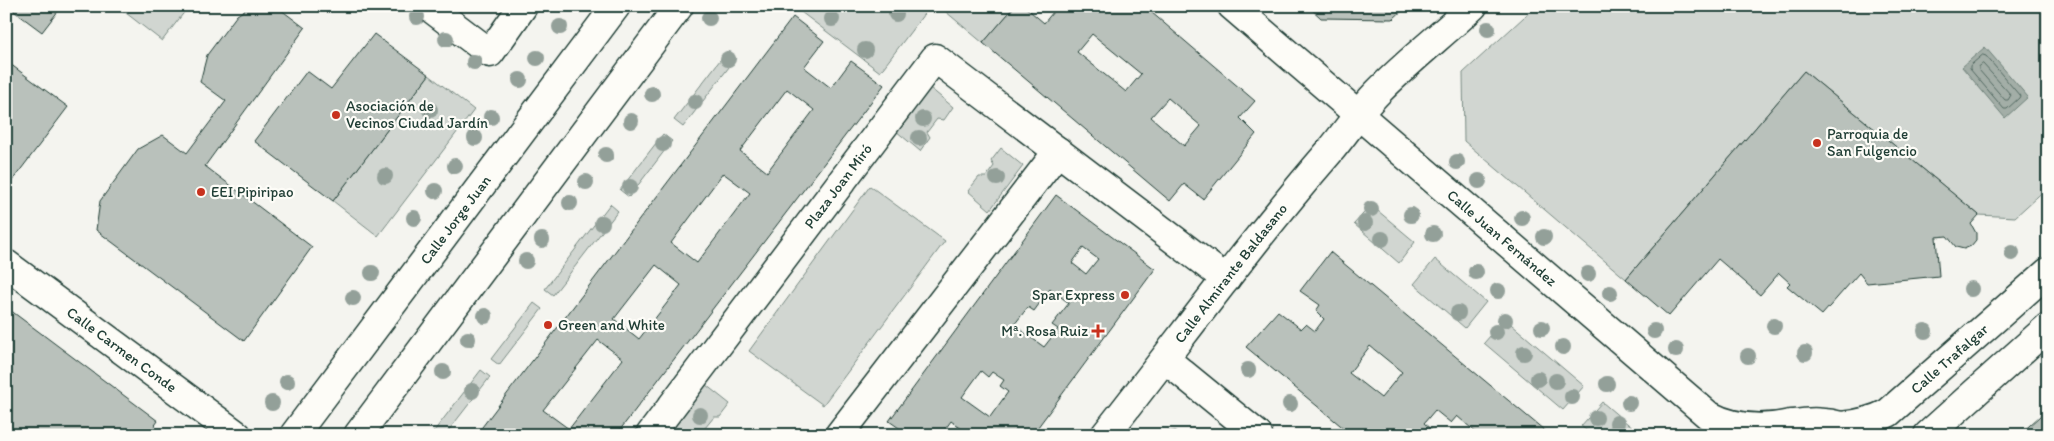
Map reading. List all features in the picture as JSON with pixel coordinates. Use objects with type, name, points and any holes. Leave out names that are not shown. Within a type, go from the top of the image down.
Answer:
[{"type":"street","points":[[436,9],[490,53],[523,6]]},
{"type":"street","name":"Calle Jorge Juan","points":[[294,435],[616,6]]},
{"type":"street","points":[[358,435],[679,6]]},
{"type":"street","name":"Calle Juan Fernández","points":[[1232,6],[1708,415],[1725,423],[1740,426],[1772,427],[1822,422],[1852,430]]},
{"type":"street","name":"Calle Almirante Baldasano","points":[[1105,435],[1226,279],[1358,114],[1379,91],[1473,6]]},
{"type":"street","name":"Plaza Joan Miró","points":[[650,435],[935,58],[1226,279]]},
{"type":"street","points":[[839,435],[1058,151]]},
{"type":"street","name":"Calle Carmen Conde","points":[[6,264],[237,435]]},
{"type":"street","name":"Calle Trafalgar","points":[[1852,430],[1858,424],[1878,419],[1888,413],[2048,272]]},
{"type":"street","points":[[1928,435],[2048,327]]},
{"type":"street","points":[[1165,359],[1258,435]]},
{"type":"street","points":[[1764,435],[1791,424]]},
{"type":"shaded area","points":[[117,6],[189,6],[162,41]]},
{"type":"shaded area","points":[[793,6],[930,6],[880,72]]},
{"type":"shaded area","points":[[939,6],[1015,6],[983,43]]},
{"type":"shaded area","points":[[1536,6],[2048,6],[2048,187],[2015,217],[1979,215],[1804,71],[1626,279],[1464,141],[1463,73]]},
{"type":"shaded area","points":[[727,51],[736,58],[683,127],[674,120]]},
{"type":"shaded area","points":[[429,75],[474,110],[378,236],[333,201]]},
{"type":"shaded area","points":[[930,88],[953,107],[944,120],[937,119],[927,132],[930,137],[920,151],[896,131]]},
{"type":"shaded area","points":[[663,134],[672,141],[629,197],[620,190]]},
{"type":"shaded area","points":[[1001,148],[1023,166],[990,210],[968,191],[979,177],[986,177],[994,166],[991,161]]},
{"type":"shaded area","points":[[870,186],[945,241],[823,405],[749,351]]},
{"type":"shaded area","points":[[610,204],[618,211],[553,295],[545,289]]},
{"type":"shaded area","points":[[1371,205],[1415,242],[1399,263],[1354,224]]},
{"type":"shaded area","points":[[1435,259],[1486,302],[1465,328],[1414,284]]},
{"type":"shaded area","points":[[534,303],[542,309],[499,365],[491,359]]},
{"type":"shaded area","points":[[1505,319],[1584,386],[1563,410],[1484,343]]},
{"type":"shaded area","points":[[481,370],[490,377],[445,435],[431,435]]},
{"type":"shaded area","points":[[706,385],[730,404],[720,417],[714,417],[705,428],[706,435],[681,435],[673,429]]},
{"type":"shaded area","points":[[1602,402],[1641,435],[1592,435],[1581,426]]},
{"type":"water","points":[[1985,47],[2028,97],[2005,118],[1962,67]]},
{"type":"building","points":[[7,6],[62,6],[42,32]]},
{"type":"building","points":[[251,6],[276,6],[305,28],[205,166],[312,247],[244,341],[96,230],[100,201],[138,149],[163,135],[187,153],[226,101],[200,82],[207,55],[237,15]]},
{"type":"building","points":[[1015,6],[1024,6],[1044,23],[1058,6],[1144,6],[1255,101],[1240,118],[1256,134],[1203,199],[1184,184],[1170,201],[983,43]],"holes":[[[1092,34],[1141,74],[1126,92],[1077,52]],[[1168,98],[1201,126],[1184,146],[1151,117]]]},
{"type":"building","points":[[1308,6],[1407,6],[1393,19],[1321,18]]},
{"type":"building","points":[[793,17],[824,41],[804,67],[831,88],[851,61],[884,85],[616,435],[532,435],[527,431],[525,435],[476,435]],"holes":[[[787,89],[814,110],[767,172],[740,151]],[[723,173],[750,193],[697,263],[671,243]],[[656,265],[681,285],[639,339],[614,319]],[[598,340],[623,359],[569,429],[543,410]]]},
{"type":"building","name":"Asociación de Vecinos Ciudad Jardín","points":[[374,34],[429,75],[333,201],[254,141],[307,71],[331,89]]},
{"type":"building","points":[[6,61],[68,107],[9,185],[6,183]]},
{"type":"building","name":"Parroquia de San Fulgencio","points":[[1804,71],[1979,215],[1971,224],[1976,233],[1976,240],[1971,246],[1964,249],[1956,247],[1947,236],[1936,237],[1939,276],[1867,283],[1859,273],[1822,315],[1787,286],[1790,283],[1779,273],[1760,295],[1718,259],[1669,316],[1626,279]]},
{"type":"building","points":[[1056,195],[1155,269],[1032,435],[970,435],[951,421],[941,435],[909,435],[889,421]],"holes":[[[1083,248],[1098,259],[1086,274],[1072,263]],[[1050,289],[1069,303],[1052,325],[1058,329],[1044,347],[1014,325],[1028,307],[1034,311]],[[981,371],[988,377],[992,372],[1004,380],[1000,386],[1008,392],[990,417],[962,397]]]},
{"type":"building","points":[[1330,252],[1550,435],[1479,435],[1457,416],[1451,423],[1435,410],[1424,423],[1437,435],[1352,435],[1246,347],[1278,311],[1301,329],[1306,324],[1315,331],[1324,319],[1316,311],[1320,305],[1300,291]],"holes":[[[1370,346],[1402,372],[1381,398],[1349,373]]]},
{"type":"building","points":[[6,307],[158,421],[148,435],[6,435]]},
{"type":"building","points":[[2048,409],[2048,424],[2040,416]]},
{"type":"building","points":[[2040,416],[2048,424],[2048,435],[2019,435]]},
{"type":"building","points":[[1175,431],[1180,435],[1147,435]]},
{"type":"place","name":"Asociación de Vecinos Ciudad Jardín","points":[[336,115]]},
{"type":"place","name":"Parroquia de San Fulgencio","points":[[1817,143]]},
{"type":"place","name":"EEI Pipiripao","points":[[201,192]]},
{"type":"place","name":"Spar Express","points":[[1125,295]]},
{"type":"place","name":"Green and White","points":[[548,325]]},
{"type":"place","name":"Mª. Rosa Ruiz","points":[[1098,331]]}]
